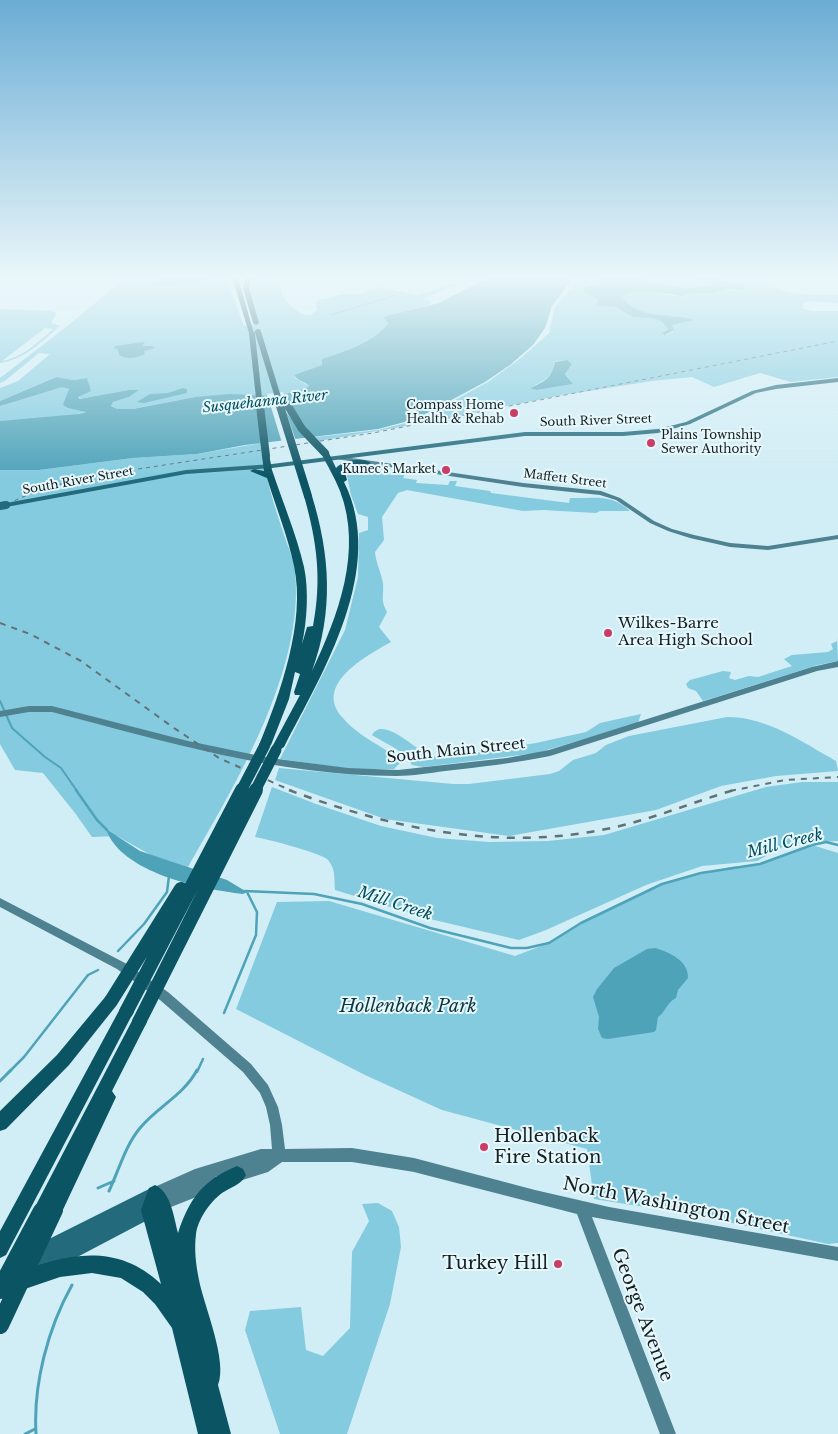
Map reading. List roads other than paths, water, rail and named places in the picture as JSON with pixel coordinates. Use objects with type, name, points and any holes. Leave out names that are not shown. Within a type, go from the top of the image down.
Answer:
[{"type":"highway","points":[[256,344],[268,466],[299,568],[301,593],[299,635],[273,747]]},
{"type":"highway","points":[[3,1284],[48,1211],[106,1103],[135,1030],[273,747],[313,655],[322,604],[323,568],[318,532],[304,496],[259,344]]},
{"type":"highway","points":[[0,1123],[63,1060],[111,1001],[228,814],[273,747],[333,640],[345,605],[352,570],[354,543],[350,512],[338,480],[336,459],[302,429],[272,376],[260,344]]},
{"type":"highway","points":[[272,376],[304,496]]},
{"type":"highway","points":[[344,494],[341,467],[349,463],[367,463]]},
{"type":"highway","points":[[253,469],[264,473],[268,466]]},
{"type":"highway","points":[[253,469],[268,466]]},
{"type":"highway","points":[[0,1249],[126,1012],[228,814]]},
{"type":"highway","points":[[211,1392],[211,1361],[191,1286],[186,1260],[186,1233],[199,1204],[211,1191],[237,1175]]},
{"type":"highway","points":[[155,1203],[181,1324],[208,1434]]},
{"type":"highway","points":[[155,1203],[211,1392],[221,1434]]},
{"type":"highway","points":[[0,1325],[48,1211]]},
{"type":"highway","points":[[3,1284],[73,1265],[93,1264],[114,1267],[132,1273],[152,1286],[172,1308],[181,1324]]},
{"type":"main road","name":"South River Street","points":[[268,466],[436,447],[525,434],[623,434],[658,430],[688,423],[754,392],[776,387],[838,380]]},
{"type":"main road","name":"South River Street","points":[[336,459],[436,447]]},
{"type":"main road","name":"Maffett Street","points":[[336,459],[523,485],[601,493],[618,499],[652,522],[670,530],[697,539],[743,547],[768,548],[838,538]]},
{"type":"main road","name":"South River Street","points":[[0,506],[159,477],[253,469]]},
{"type":"main road","name":"South Main Street","points":[[12,712],[35,708],[52,709],[180,742],[299,766],[348,771],[408,772],[506,761],[550,753],[815,669],[838,664]]},
{"type":"main road","points":[[0,902],[121,966],[164,996],[247,1068],[264,1089],[272,1107],[279,1157],[263,1168],[155,1203],[3,1284]]},
{"type":"main road","name":"North Washington Street","points":[[155,1203],[195,1176],[261,1156],[279,1157],[327,1154],[383,1159],[582,1208],[838,1254]]},
{"type":"street","points":[[0,714],[12,712]]},
{"type":"street","name":"George Avenue","points":[[582,1208],[668,1434]]},
{"type":"water","points":[[144,344],[142,346],[152,346],[155,348],[144,351],[145,354],[129,358],[119,355],[118,350],[114,348],[115,346]]},
{"type":"water","name":"Susquehanna River","points":[[362,344],[534,344],[510,365],[485,382],[416,419],[378,429],[245,445],[197,454],[133,458],[39,470],[0,470],[0,421],[86,412],[63,405],[69,389],[62,387],[0,406],[0,401],[56,377],[74,380],[87,378],[91,391],[78,397],[79,399],[128,390],[139,390],[129,397],[113,402],[111,406],[117,409],[133,409],[195,397],[230,394],[278,396],[309,386],[294,375],[322,365],[322,359]]},
{"type":"water","points":[[567,360],[572,364],[565,374],[573,384],[537,390],[531,388],[548,378],[555,362]]},
{"type":"water","points":[[183,388],[187,389],[187,393],[144,403],[137,402],[150,394],[168,393]]},
{"type":"water","points":[[106,829],[140,851],[227,880],[247,892],[243,894],[206,888],[185,883],[145,868],[128,857],[114,844]]},
{"type":"water","points":[[655,948],[672,955],[682,962],[688,978],[678,990],[676,998],[670,1002],[658,1017],[654,1032],[608,1039],[602,1038],[598,1029],[599,1017],[593,997],[597,989],[614,968],[647,949]]},
{"type":"waterway","name":"Mill Creek","points":[[0,701],[12,728],[45,757],[61,768],[77,791]]},
{"type":"waterway","name":"Mill Creek","points":[[76,790],[97,820],[107,830]]},
{"type":"waterway","name":"Mill Creek","points":[[245,891],[314,894],[362,904],[430,928],[511,948],[527,948],[549,943],[581,923],[662,884],[701,873],[760,864],[812,845],[826,842],[838,845]]},
{"type":"waterway","points":[[118,951],[144,924],[167,892],[169,876]]},
{"type":"waterway","points":[[224,1013],[256,935],[257,912],[247,892]]},
{"type":"waterway","points":[[0,1081],[24,1057],[88,975],[98,970]]},
{"type":"waterway","points":[[197,1072],[203,1059]]},
{"type":"waterway","points":[[113,1181],[126,1150],[140,1128],[185,1087],[197,1070]]},
{"type":"waterway","points":[[98,1188],[113,1181]]},
{"type":"waterway","points":[[109,1191],[113,1181]]},
{"type":"waterway","points":[[36,1434],[37,1396],[44,1357],[56,1319],[72,1285]]},
{"type":"waterway","points":[[25,1434],[35,1429]]},
{"type":"railway","points":[[0,507],[39,490],[86,477],[373,433],[823,344]]},
{"type":"railway","points":[[0,623],[30,634],[81,661],[219,758],[292,791]]},
{"type":"railway","points":[[732,791],[785,780],[838,777]]},
{"type":"railway","points":[[289,790],[367,816],[407,825],[448,833],[488,837],[529,838],[570,835],[611,828],[642,820],[732,791]]},
{"type":"place","name":"Compass Home Health & Rehab","points":[[514,413]]},
{"type":"place","name":"Plains Township Sewer Authority","points":[[651,443]]},
{"type":"place","name":"Kunec's Market","points":[[446,470]]},
{"type":"place","name":"Wilkes-Barre Area High School","points":[[608,633]]},
{"type":"place","name":"Hollenback Fire Station","points":[[484,1147]]},
{"type":"place","name":"Turkey Hill","points":[[558,1264]]},
{"type":"park label","name":"Hollenback Park","points":[[408,1007]]}]
